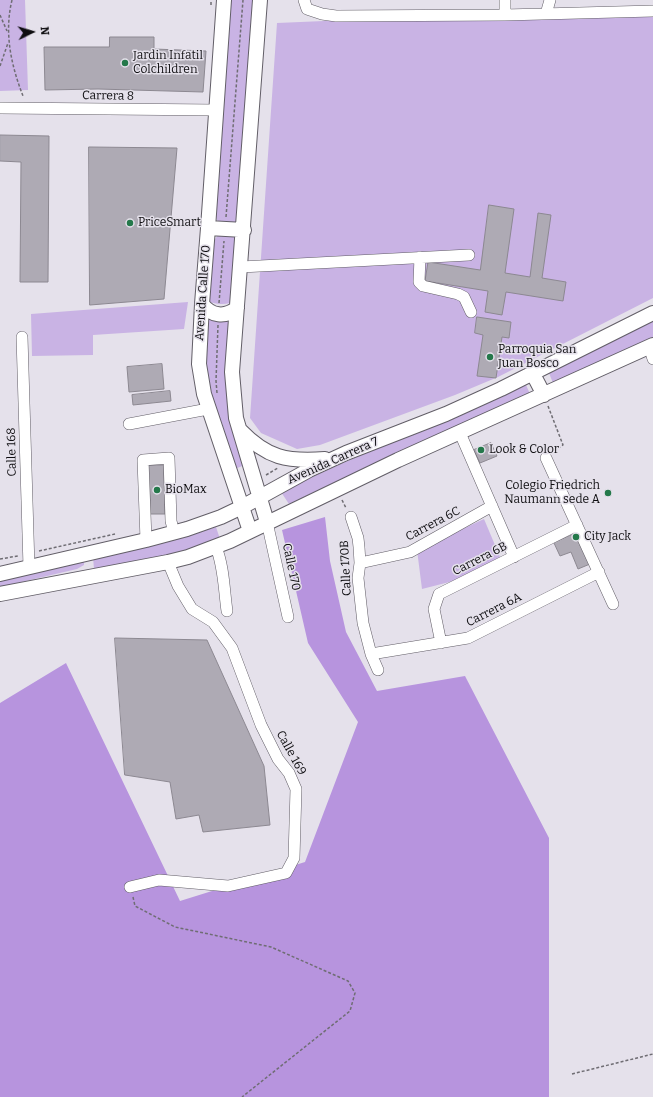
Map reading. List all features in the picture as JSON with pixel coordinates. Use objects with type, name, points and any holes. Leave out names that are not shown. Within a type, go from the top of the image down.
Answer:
[{"type":"main road","name":"Avenida Calle 170","points":[[224,0],[199,354],[200,373],[208,409],[250,531]]},
{"type":"main road","points":[[260,0],[244,230],[232,372],[234,403],[239,429],[267,522]]},
{"type":"main road","points":[[208,228],[244,230]]},
{"type":"main road","points":[[202,304],[208,311],[218,315],[228,314],[237,308]]},
{"type":"main road","name":"Avenida Carrera 7","points":[[0,574],[28,560],[82,555],[174,533],[242,508],[284,483],[334,459],[446,414],[533,374],[653,312]]},
{"type":"main road","points":[[0,594],[168,562],[216,547],[398,460],[545,399],[652,350]]},
{"type":"main road","points":[[533,374],[545,399]]},
{"type":"main road","points":[[239,429],[250,441],[276,456],[299,461],[334,459]]},
{"type":"main road","points":[[82,555],[89,563],[88,572],[82,578]]},
{"type":"street","points":[[304,0],[307,9],[322,14],[336,16],[505,15],[653,11]]},
{"type":"street","points":[[504,0],[505,15]]},
{"type":"street","points":[[546,14],[550,0]]},
{"type":"street","name":"Carrera 8","points":[[0,108],[216,110]]},
{"type":"street","points":[[241,267],[469,255]]},
{"type":"street","points":[[420,257],[419,282],[423,286],[458,294],[464,297],[471,312]]},
{"type":"street","name":"Calle 168","points":[[22,337],[28,560]]},
{"type":"street","points":[[129,424],[208,409]]},
{"type":"street","points":[[460,433],[514,557]]},
{"type":"street","points":[[146,540],[143,460],[170,458],[171,521],[174,533]]},
{"type":"street","points":[[546,458],[613,604]]},
{"type":"street","name":"Carrera 6C","points":[[360,563],[410,552],[492,506]]},
{"type":"street","name":"Calle 170B","points":[[351,517],[358,538],[360,563],[358,578],[363,623],[370,654],[378,670]]},
{"type":"street","name":"Calle 170","points":[[267,522],[288,617]]},
{"type":"street","name":"Carrera 6B","points":[[441,643],[434,609],[438,596],[577,525]]},
{"type":"street","points":[[216,547],[223,578],[227,611]]},
{"type":"street","name":"Calle 169","points":[[130,887],[159,880],[228,886],[286,873],[294,858],[296,789],[290,773],[278,759],[261,725],[232,648],[213,622],[192,609],[178,586],[168,562]]},
{"type":"street","name":"Carrera 6A","points":[[370,654],[468,638],[599,572]]},
{"type":"path","points":[[12,0],[8,42],[14,69],[23,96]]},
{"type":"path","points":[[0,15],[8,32]]},
{"type":"path","points":[[0,66],[8,42]]},
{"type":"path","points":[[545,399],[563,445],[546,458]]},
{"type":"path","points":[[264,476],[282,466]]},
{"type":"path","points":[[336,490],[351,517]]},
{"type":"path","points":[[0,559],[28,560],[118,534]]},
{"type":"path","points":[[130,887],[135,906],[175,927],[271,947],[348,981],[355,994],[350,1012],[242,1097]]},
{"type":"path","points":[[572,1074],[653,1054]]},
{"type":"shaded area","points":[[0,0],[25,0],[28,90],[0,91]]},
{"type":"shaded area","points":[[230,0],[254,0],[236,224],[222,223],[217,220],[215,212]]},
{"type":"shaded area","points":[[653,7],[653,298],[498,377],[455,395],[320,445],[297,449],[261,433],[250,418],[277,23]]},
{"type":"shaded area","points":[[218,235],[235,235],[230,303],[225,304],[209,302],[208,297],[213,242]]},
{"type":"shaded area","points":[[188,302],[184,329],[93,335],[93,355],[32,356],[31,314]]},
{"type":"shaded area","points":[[207,318],[218,321],[231,318],[247,464],[235,469],[222,423],[212,401],[205,377]]},
{"type":"shaded area","points":[[653,319],[653,337],[553,383],[549,373]]},
{"type":"shaded area","points":[[526,385],[530,394],[412,446],[289,504],[281,492],[372,450],[426,430]]},
{"type":"shaded area","points":[[325,517],[330,561],[346,632],[377,691],[465,676],[549,838],[549,1097],[0,1097],[0,703],[66,663],[180,901],[305,862],[358,722],[308,643],[282,530]]},
{"type":"shaded area","points":[[484,519],[500,557],[465,578],[422,589],[417,550]]},
{"type":"shaded area","points":[[216,527],[220,539],[205,545],[126,564],[94,569],[93,557],[170,540]]},
{"type":"shaded area","points":[[84,561],[84,565],[77,569],[0,587],[0,581]]},
{"type":"building","name":"Jardin Infatil Colchildren","points":[[110,37],[154,37],[154,49],[206,51],[203,92],[98,89],[45,90],[44,47],[109,47]]},
{"type":"building","points":[[0,135],[49,136],[48,282],[20,282],[21,162],[0,161]]},
{"type":"building","name":"PriceSmart","points":[[89,147],[177,148],[164,299],[90,305]]},
{"type":"building","points":[[489,205],[514,209],[505,273],[530,277],[538,213],[551,215],[542,278],[566,282],[563,301],[506,292],[502,315],[485,312],[488,291],[425,281],[428,262],[480,270]]},
{"type":"building","name":"Parroquia San Juan Bosco","points":[[477,317],[511,322],[509,338],[502,337],[496,378],[477,376],[483,335],[475,333]]},
{"type":"building","points":[[162,364],[164,389],[129,392],[127,367]]},
{"type":"building","points":[[170,391],[171,401],[133,405],[132,395]]},
{"type":"building","points":[[491,443],[497,456],[480,463],[474,450]]},
{"type":"building","name":"BioMax","points":[[149,465],[164,465],[165,514],[151,514]]},
{"type":"building","points":[[577,533],[590,564],[578,569],[571,552],[560,556],[554,543]]},
{"type":"building","points":[[115,638],[207,640],[264,766],[270,825],[203,832],[199,815],[176,819],[170,782],[125,775]]},
{"type":"place","name":"Jardin Infatil Colchildren","points":[[125,63]]},
{"type":"place","name":"PriceSmart","points":[[130,223]]},
{"type":"place","name":"Parroquia San Juan Bosco","points":[[490,357]]},
{"type":"place","name":"Look & Color","points":[[481,450]]},
{"type":"place","name":"BioMax","points":[[157,490]]},
{"type":"place","name":"Colegio Friedrich Naumann sede A","points":[[608,493]]},
{"type":"place","name":"City Jack","points":[[576,537]]}]
